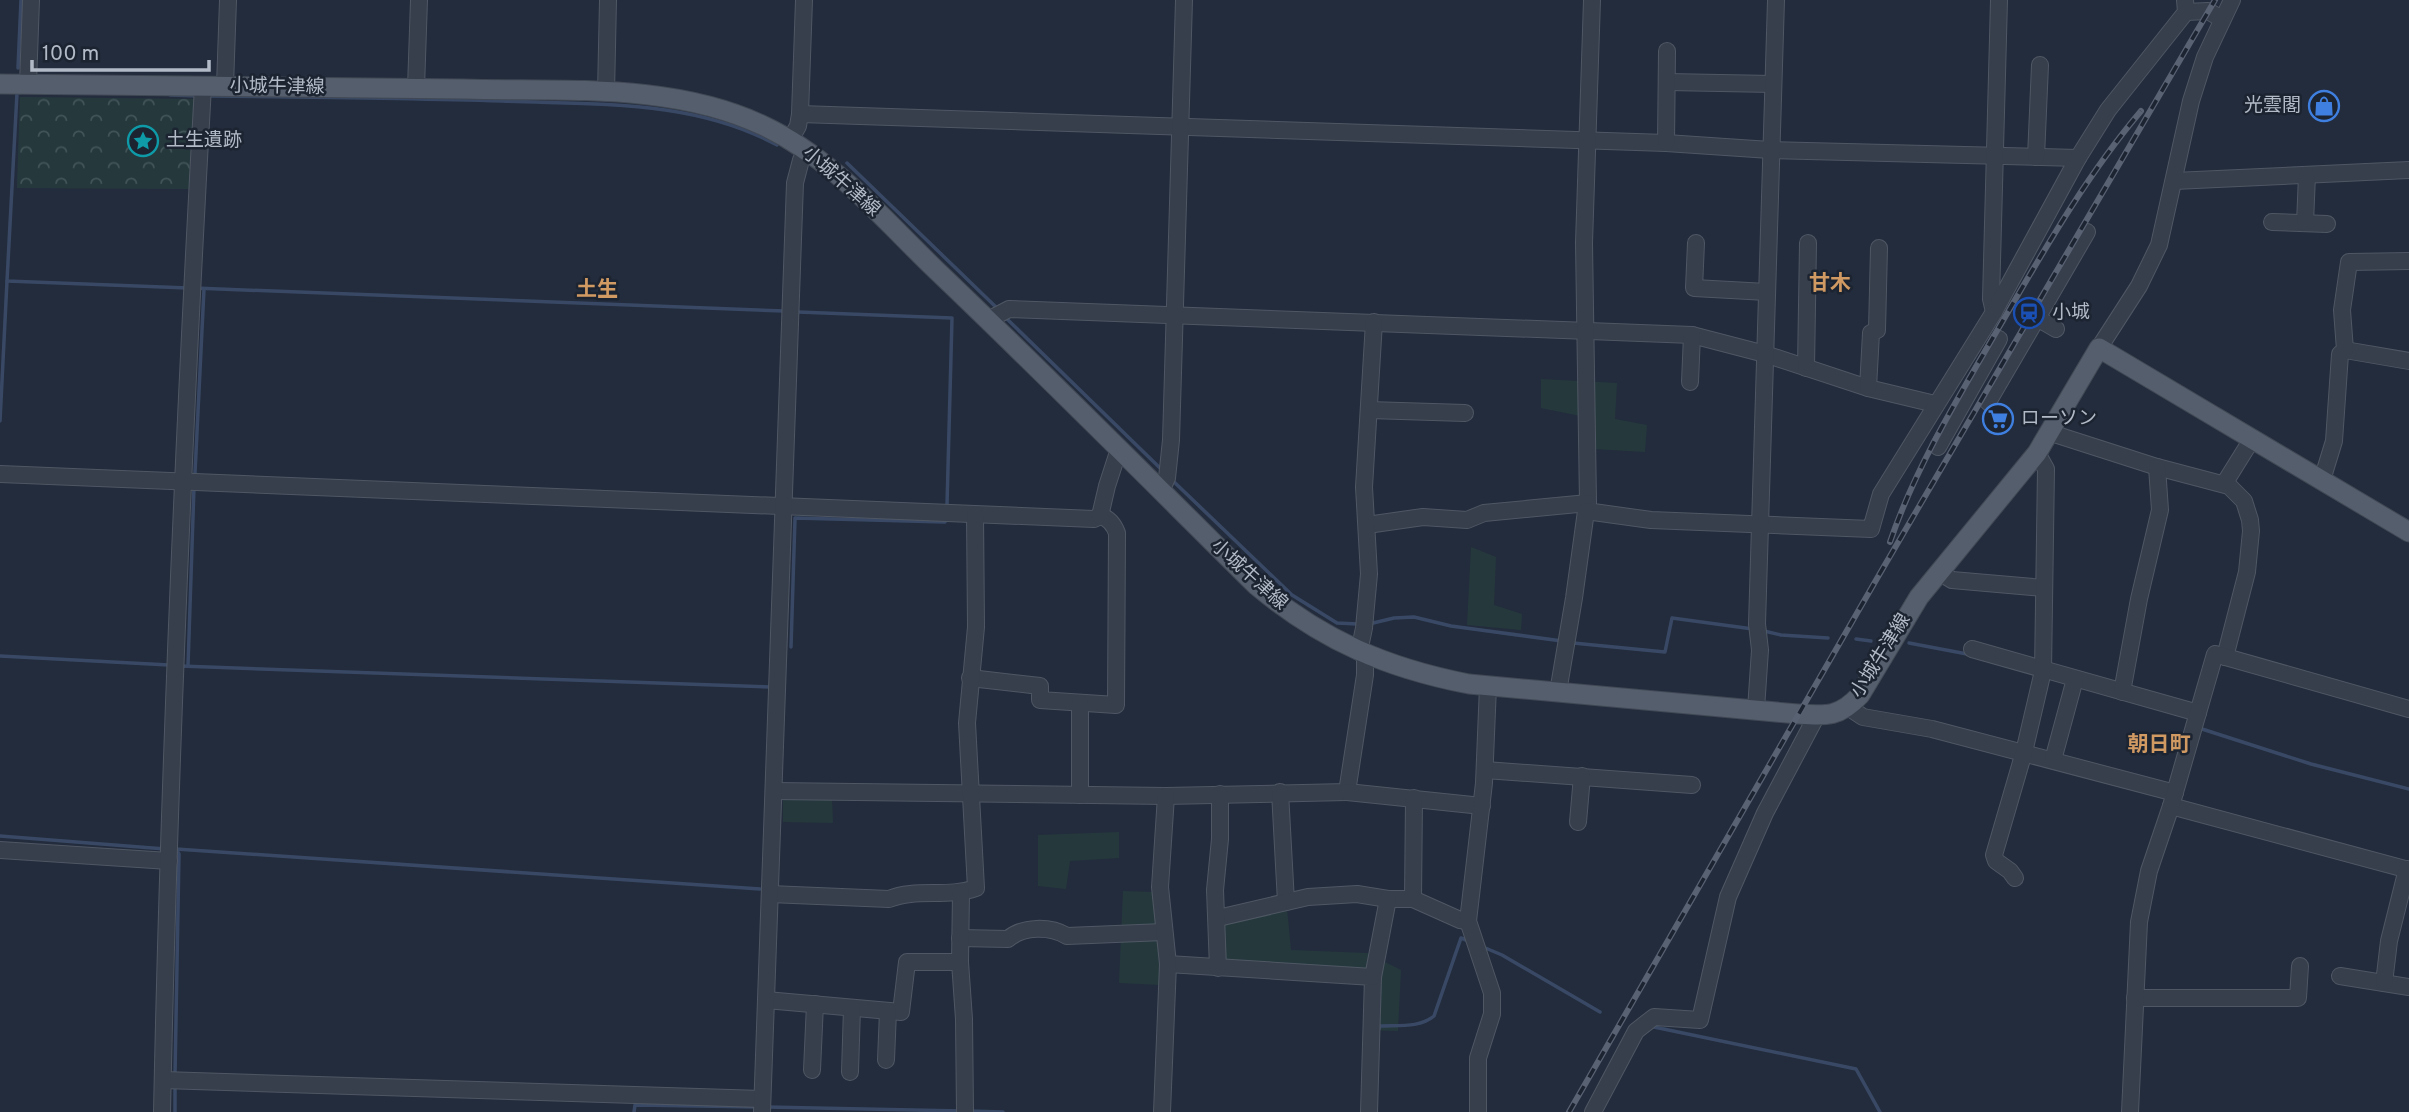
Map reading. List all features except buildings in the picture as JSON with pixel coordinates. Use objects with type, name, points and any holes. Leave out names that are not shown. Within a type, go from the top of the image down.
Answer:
[{"type":"main road","name":"小城牛津線","points":[[0,84],[202,93],[225,86],[606,93],[667,97],[721,109],[768,127],[837,174],[996,315],[1119,449],[1166,479],[1256,586],[1279,604],[1326,635],[1362,653],[1432,677],[1488,686],[1817,715],[1838,713],[1849,708],[1860,695],[1919,597],[2038,453],[2099,348]]},
{"type":"main road","points":[[2099,348],[2409,532]]},
{"type":"street","points":[[28,84],[32,0]]},
{"type":"street","points":[[225,86],[228,0]]},
{"type":"street","points":[[416,88],[419,0]]},
{"type":"street","points":[[606,93],[608,0]]},
{"type":"street","points":[[163,1080],[762,1106],[804,0]]},
{"type":"street","points":[[1166,479],[1184,0]]},
{"type":"street","points":[[1558,692],[1587,507],[1585,330],[1592,0]]},
{"type":"street","points":[[1756,709],[1760,650],[1757,628],[1776,0]]},
{"type":"street","points":[[1994,312],[1991,299],[1999,0]]},
{"type":"street","points":[[2099,348],[2149,268],[2159,245],[2191,101],[2205,57],[2232,0]]},
{"type":"street","points":[[1367,525],[1423,517],[1467,520],[1484,513],[1587,507],[1651,520],[1871,529],[1881,494],[1994,312],[2078,158],[2108,110],[2185,6],[2208,11],[2222,19]]},
{"type":"street","points":[[1666,143],[1667,51]]},
{"type":"street","points":[[2036,157],[2040,65]]},
{"type":"street","points":[[1667,82],[1773,84]]},
{"type":"street","points":[[162,1112],[183,481],[202,93]]},
{"type":"street","points":[[800,114],[1666,143],[1770,150],[2078,158]]},
{"type":"street","points":[[2174,181],[2409,170]]},
{"type":"street","points":[[2305,223],[2308,175]]},
{"type":"street","points":[[2272,222],[2327,224]]},
{"type":"street","points":[[1938,447],[1976,399],[2009,371],[2087,232]]},
{"type":"street","points":[[1696,243],[1694,288],[1767,292]]},
{"type":"street","points":[[1806,368],[1808,243]]},
{"type":"street","points":[[1868,388],[1871,333],[1877,330],[1879,248]]},
{"type":"street","points":[[2345,350],[2342,310],[2349,262],[2409,261]]},
{"type":"street","points":[[996,315],[1009,309],[1692,335],[1765,354],[1868,388],[1935,404]]},
{"type":"street","points":[[2038,319],[2056,329]]},
{"type":"street","points":[[1347,792],[1365,675],[1362,653],[1369,574],[1364,486],[1374,322]]},
{"type":"street","points":[[1690,382],[1692,335]]},
{"type":"street","points":[[1976,399],[1999,339]]},
{"type":"street","points":[[2322,480],[2334,441],[2340,354],[2345,350],[2409,361]]},
{"type":"street","points":[[1369,410],[1465,413]]},
{"type":"street","points":[[2051,433],[2157,467],[2224,484],[2244,500],[2251,531],[2247,572],[2225,656]]},
{"type":"street","points":[[2224,484],[2252,439]]},
{"type":"street","points":[[1100,516],[1119,449]]},
{"type":"street","points":[[2015,878],[1996,861],[1994,855],[2043,674],[2046,469],[2038,453]]},
{"type":"street","points":[[2122,692],[2139,599],[2160,510],[2157,467]]},
{"type":"street","points":[[0,474],[975,515],[1094,519],[1105,517],[1115,526],[1117,533],[1116,705],[1040,700],[1040,685],[970,678]]},
{"type":"street","points":[[770,894],[889,899],[902,894],[961,893],[976,888],[967,723],[976,627],[975,515]]},
{"type":"street","points":[[1939,572],[1952,580],[2044,588]]},
{"type":"street","points":[[1972,649],[2043,674],[2075,679],[2198,713]]},
{"type":"street","points":[[2130,1112],[2139,922],[2149,871],[2215,654],[2409,709]]},
{"type":"street","points":[[2053,760],[2075,679]]},
{"type":"street","points":[[1478,1112],[1478,1058],[1492,1014],[1492,993],[1471,928],[1485,770],[1488,686]]},
{"type":"street","points":[[1080,703],[1080,795]]},
{"type":"street","points":[[1849,708],[1863,718],[1933,729],[2053,760],[2408,869],[2389,941],[2384,983]]},
{"type":"street","points":[[1593,1112],[1636,1031],[1654,1017],[1700,1020],[1728,897],[1765,813],[1817,715]]},
{"type":"street","points":[[1485,770],[1692,785]]},
{"type":"street","points":[[1578,822],[1581,776]]},
{"type":"street","points":[[774,791],[1166,796],[1347,792],[1482,806]]},
{"type":"street","points":[[1280,792],[1286,902]]},
{"type":"street","points":[[1218,968],[1215,890],[1220,839],[1220,794]]},
{"type":"street","points":[[1163,1109],[1168,964],[1160,887],[1166,796]]},
{"type":"street","points":[[1413,899],[1414,798]]},
{"type":"street","points":[[0,849],[169,852]]},
{"type":"street","points":[[961,893],[960,962],[965,1106]]},
{"type":"street","points":[[1218,918],[1308,897],[1357,894],[1388,899],[1413,899],[1460,920],[1471,928]]},
{"type":"street","points":[[1369,1112],[1373,977],[1388,899]]},
{"type":"street","points":[[960,937],[1008,939],[1016,932],[1054,929],[1067,936],[1164,932]]},
{"type":"street","points":[[765,1000],[901,1012],[907,962],[960,962]]},
{"type":"street","points":[[1168,964],[1373,977]]},
{"type":"street","points":[[2135,998],[2298,998],[2300,966]]},
{"type":"street","points":[[2340,976],[2409,987]]},
{"type":"street","points":[[812,1070],[815,1004]]},
{"type":"street","points":[[850,1072],[852,1008]]},
{"type":"street","points":[[886,1060],[887,1012]]},
{"type":"green space","points":[[20,97],[196,99],[192,189],[17,188]]},
{"type":"green space","points":[[1541,379],[1617,383],[1615,419],[1647,425],[1645,452],[1594,449],[1590,418],[1541,408]]},
{"type":"green space","points":[[1471,547],[1496,557],[1494,605],[1522,614],[1521,630],[1467,625]]},
{"type":"green space","points":[[783,798],[832,799],[833,823],[783,822]]},
{"type":"green space","points":[[1119,832],[1119,858],[1070,861],[1066,889],[1038,886],[1038,835]]},
{"type":"green space","points":[[1123,891],[1153,892],[1161,985],[1119,983]]},
{"type":"green space","points":[[1287,908],[1291,950],[1367,953],[1401,970],[1398,1031],[1365,1030],[1365,984],[1224,976],[1222,922]]},
{"type":"waterway","points":[[18,68],[21,0]]},
{"type":"waterway","points":[[19,93],[7,281],[188,288]]},
{"type":"waterway","points":[[170,95],[198,96]]},
{"type":"waterway","points":[[209,96],[465,100],[643,107],[711,119],[745,130],[777,145]]},
{"type":"waterway","points":[[847,163],[999,310]]},
{"type":"waterway","points":[[0,421],[7,281]]},
{"type":"waterway","points":[[195,288],[784,311]]},
{"type":"waterway","points":[[195,473],[204,289]]},
{"type":"waterway","points":[[798,312],[952,318],[947,505]]},
{"type":"waterway","points":[[1004,316],[1161,469]]},
{"type":"waterway","points":[[1172,480],[1292,595],[1337,623],[1358,624]]},
{"type":"waterway","points":[[188,666],[194,487]]},
{"type":"waterway","points":[[791,647],[795,518],[945,522]]},
{"type":"waterway","points":[[1369,624],[1414,617],[1451,626],[1562,641]]},
{"type":"waterway","points":[[1573,643],[1665,652],[1672,618],[1753,629]]},
{"type":"waterway","points":[[1764,631],[1781,635],[1828,638]]},
{"type":"waterway","points":[[1856,639],[1871,641]]},
{"type":"waterway","points":[[1909,643],[1967,654]]},
{"type":"waterway","points":[[0,656],[169,665]]},
{"type":"waterway","points":[[180,666],[771,687]]},
{"type":"waterway","points":[[2202,729],[2311,764],[2409,789]]},
{"type":"waterway","points":[[0,836],[165,849]]},
{"type":"waterway","points":[[176,849],[760,889]]},
{"type":"waterway","points":[[175,1075],[179,854],[176,849]]},
{"type":"waterway","points":[[1377,1033],[1380,1026],[1416,1024],[1434,1016],[1461,938],[1469,941]]},
{"type":"waterway","points":[[1483,947],[1502,955],[1600,1012]]},
{"type":"waterway","points":[[1654,1027],[1856,1069],[1880,1112]]},
{"type":"waterway","points":[[175,1086],[175,1112]]},
{"type":"waterway","points":[[634,1112],[635,1105],[759,1107]]},
{"type":"waterway","points":[[767,1107],[962,1111]]},
{"type":"waterway","points":[[970,1111],[1003,1112]]},
{"type":"railway","points":[[1569,1112],[2215,0]]},
{"type":"railway","points":[[1890,542],[1925,459],[1983,355],[2083,189],[2141,111]]},
{"type":"place","name":"光雲閣","points":[[2324,106]]},
{"type":"place","name":"土生遺跡","points":[[143,141]]},
{"type":"place","name":"小城","points":[[2029,313]]},
{"type":"place","name":"ローソン","points":[[1998,419]]},
{"type":"district","name":"甘木","points":[[1830,284]]},
{"type":"district","name":"土生","points":[[597,290]]},
{"type":"district","name":"朝日町","points":[[2159,745]]}]
